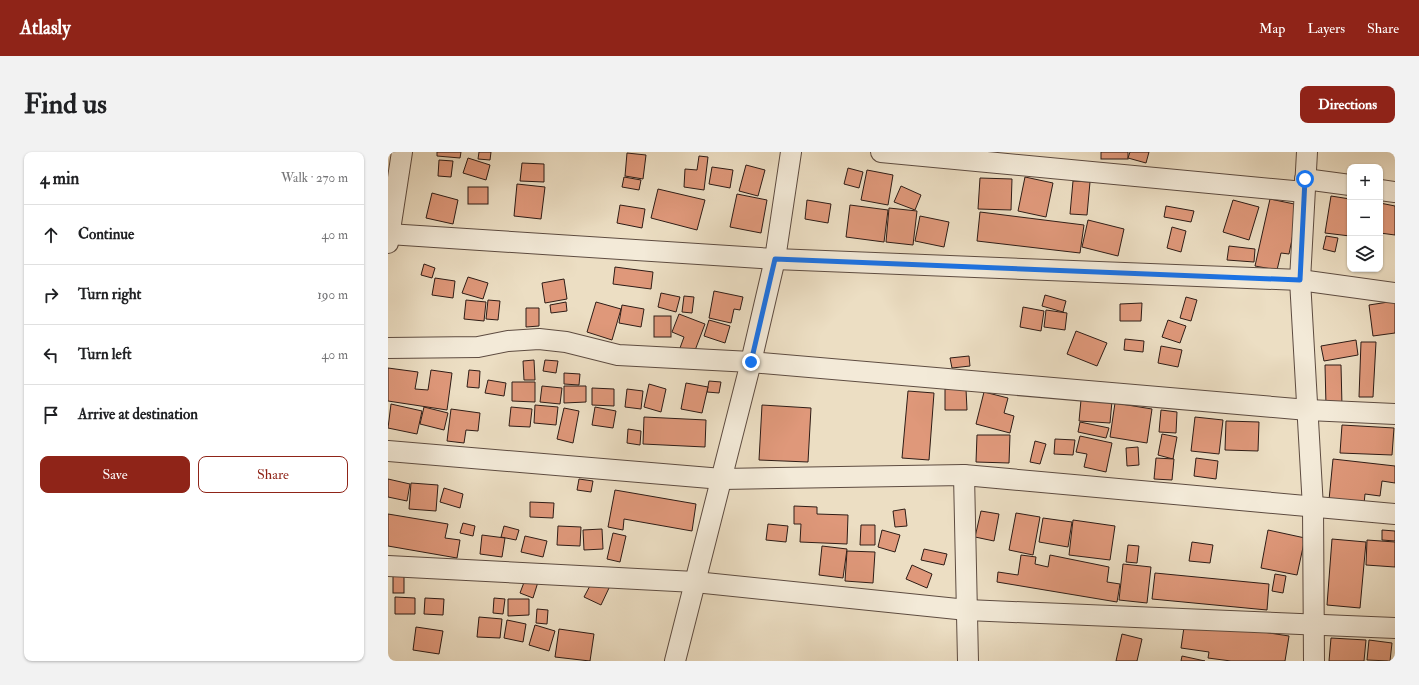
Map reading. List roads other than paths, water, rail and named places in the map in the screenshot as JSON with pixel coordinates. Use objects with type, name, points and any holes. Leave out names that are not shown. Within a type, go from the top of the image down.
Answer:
[{"type":"street","points":[[402,152],[389,237],[775,259],[1300,280],[1395,293]]},
{"type":"street","points":[[675,661],[722,479],[775,259],[791,152]]},
{"type":"street","points":[[881,152],[1305,186],[1347,186]]},
{"type":"street","points":[[1307,152],[1300,280],[1313,508],[1314,661]]},
{"type":"street","points":[[1383,190],[1395,192]]},
{"type":"street","points":[[388,348],[478,347],[508,341],[539,339],[566,342],[618,355],[751,362],[1308,410],[1395,414]]},
{"type":"street","points":[[388,451],[722,479],[964,475],[1313,508],[1395,514]]},
{"type":"street","points":[[964,475],[968,661]]},
{"type":"street","points":[[388,566],[695,582],[967,610],[1395,628]]}]
